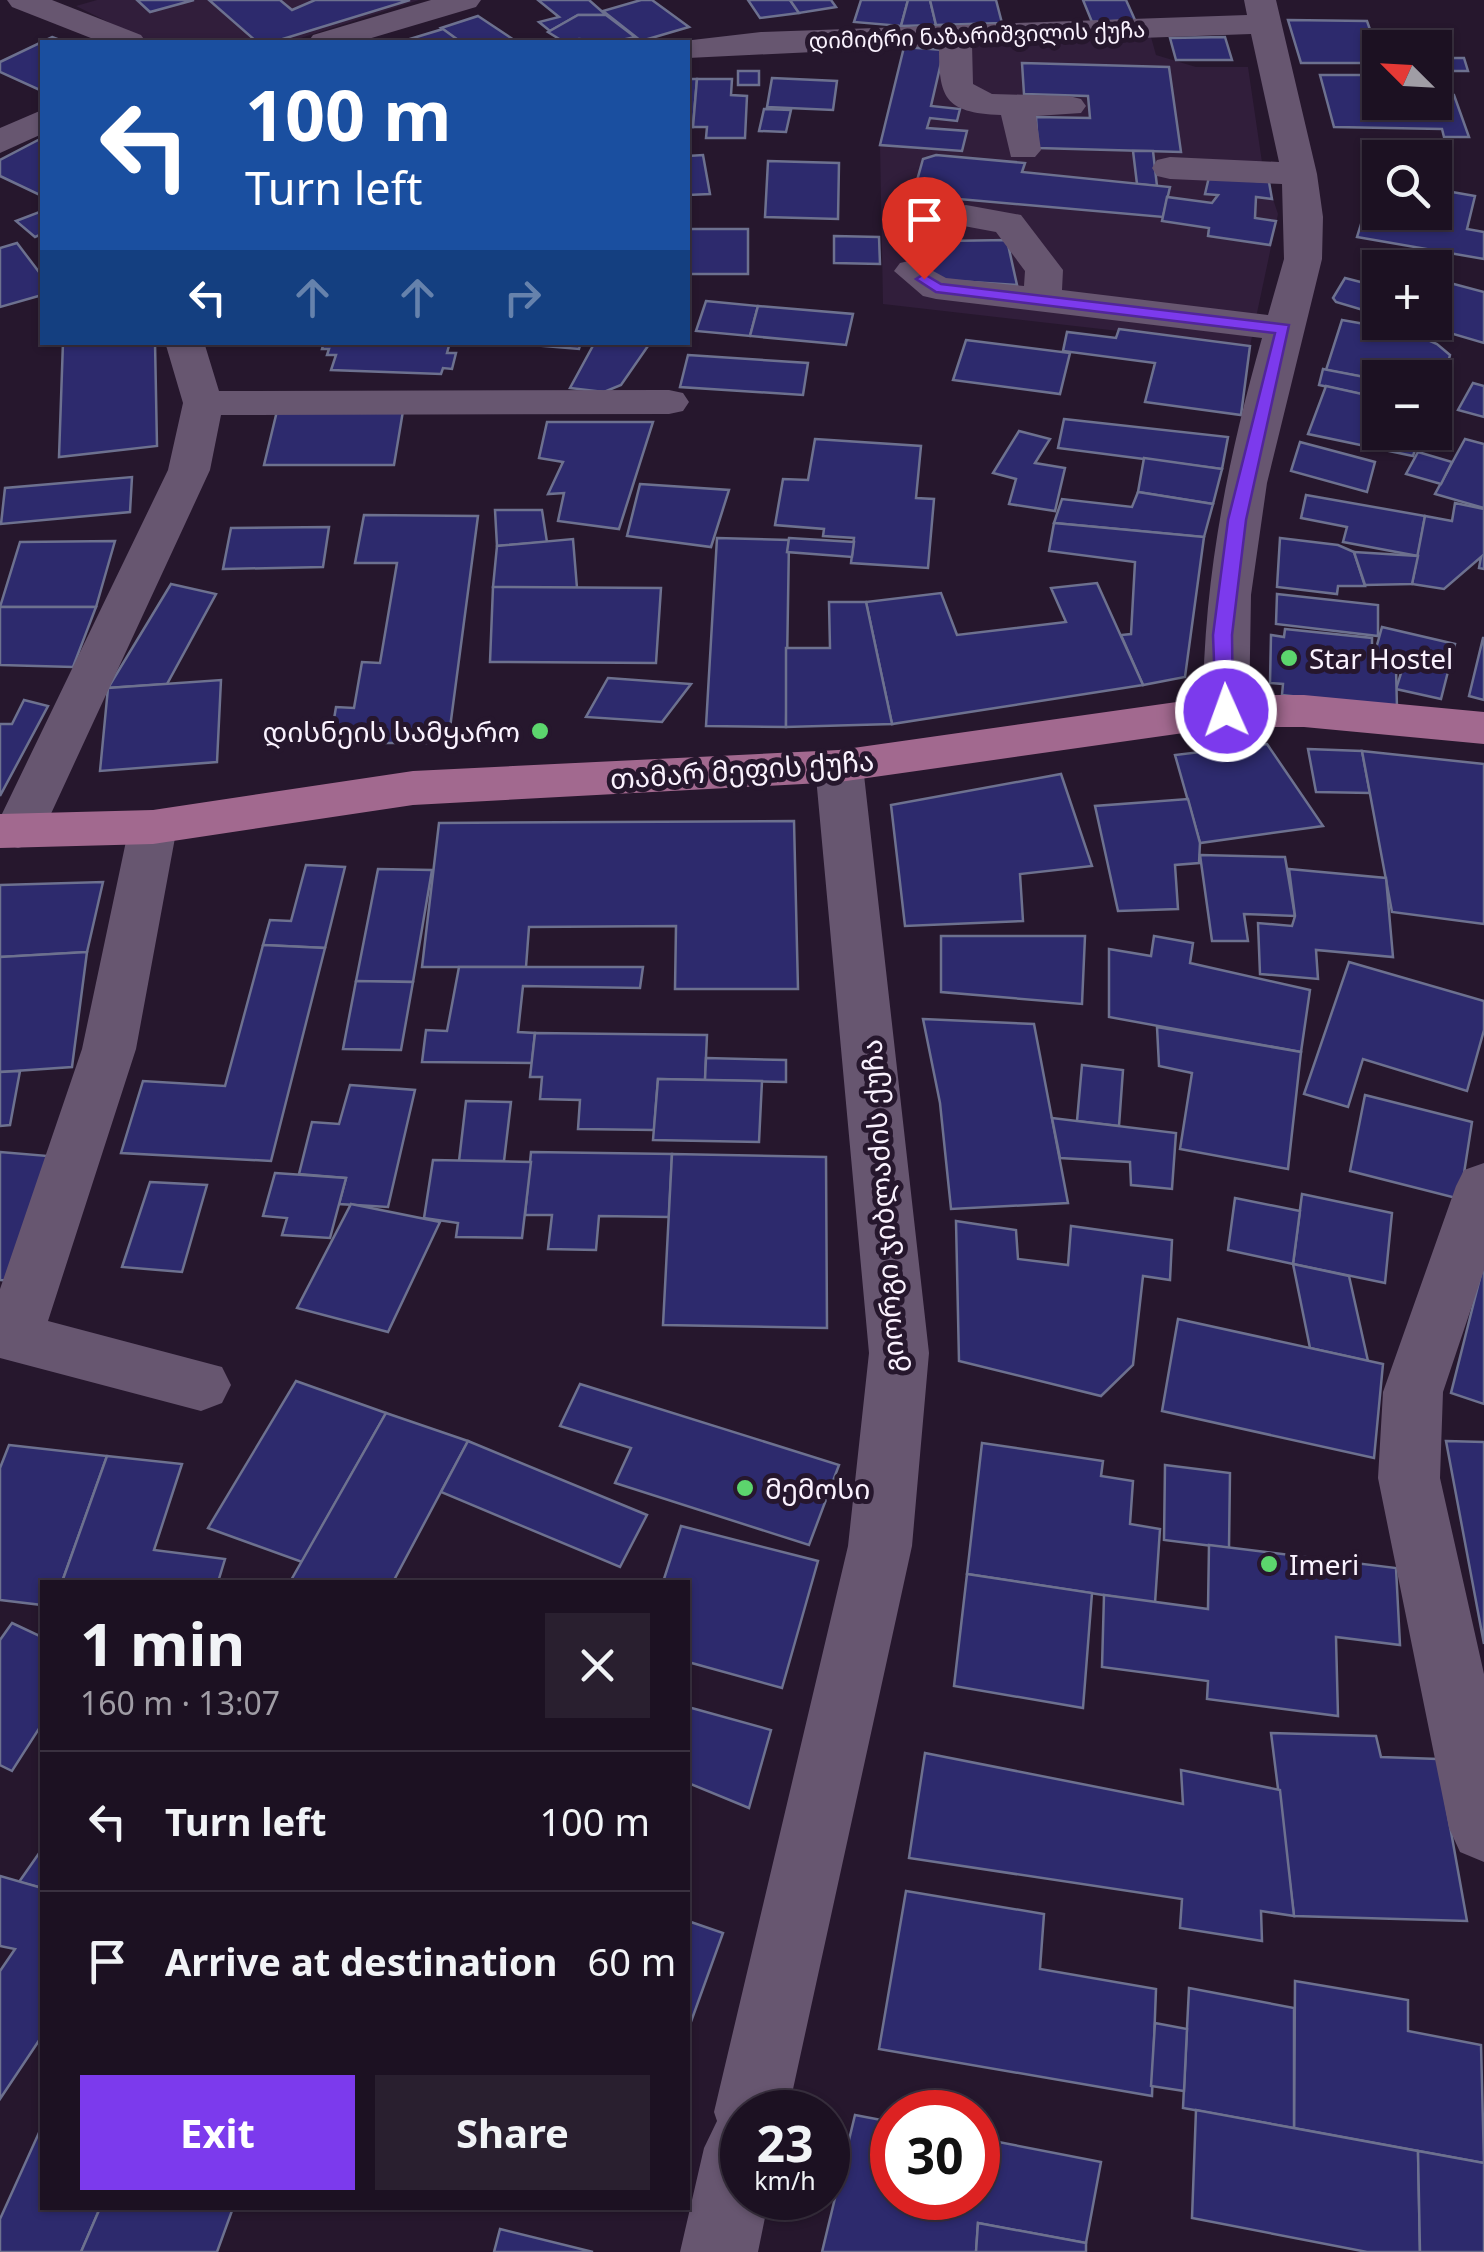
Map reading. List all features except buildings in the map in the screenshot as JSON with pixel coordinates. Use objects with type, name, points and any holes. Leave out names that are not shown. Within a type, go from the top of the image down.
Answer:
[{"type":"main road","name":"თამარ მეფის ქუჩა","points":[[9,831],[153,827],[413,788],[839,766],[1226,711],[1304,711],[1484,728]]},
{"type":"street","points":[[23,0],[125,40]]},
{"type":"street","points":[[332,40],[465,0]]},
{"type":"street","points":[[1065,0],[1080,30]]},
{"type":"street","points":[[1226,711],[1223,635],[1237,520],[1303,259],[1305,217],[1299,174],[1263,12]]},
{"type":"street","name":"დიმიტრი ნაზარიშვილის ქუჩა","points":[[690,48],[955,46],[1263,12]]},
{"type":"street","points":[[1069,106],[984,104],[956,89],[955,46],[1148,56]]},
{"type":"street","points":[[1017,105],[1023,150]]},
{"type":"street","points":[[0,142],[40,121]]},
{"type":"street","points":[[1170,168],[1299,174]]},
{"type":"street","points":[[966,216],[1008,223],[1044,270],[1043,298]]},
{"type":"street","points":[[913,271],[936,288],[1284,329]]},
{"type":"street","points":[[9,831],[190,470],[203,402],[185,345]]},
{"type":"street","points":[[203,402],[669,402]]},
{"type":"street","name":"გიორგი ჯიბლაძის ქუჩა","points":[[756,2090],[880,1546],[899,1353],[839,766]]},
{"type":"street","points":[[153,827],[109,1049],[6,1342],[201,1385]]},
{"type":"street","points":[[1484,1186],[1413,1392],[1409,1478],[1484,1828]]},
{"type":"street","points":[[719,2252],[726,2220]]},
{"type":"shaded area","points":[[97,0],[419,0],[294,40],[144,40],[76,6]]},
{"type":"shaded area","points":[[1151,37],[1156,55],[1196,67],[1248,67],[1263,169],[1278,214],[1250,346],[883,304],[880,145],[904,47]]},
{"type":"place","name":"Star Hostel","points":[[1289,658]]},
{"type":"place","name":"დისნეის სამყარო","points":[[540,731]]},
{"type":"place","name":"მემოსი","points":[[745,1488]]},
{"type":"place","name":"Imeri","points":[[1269,1564]]},
{"type":"route","points":[[924,279],[936,288],[1284,329],[1237,520],[1223,635],[1226,711]]}]
